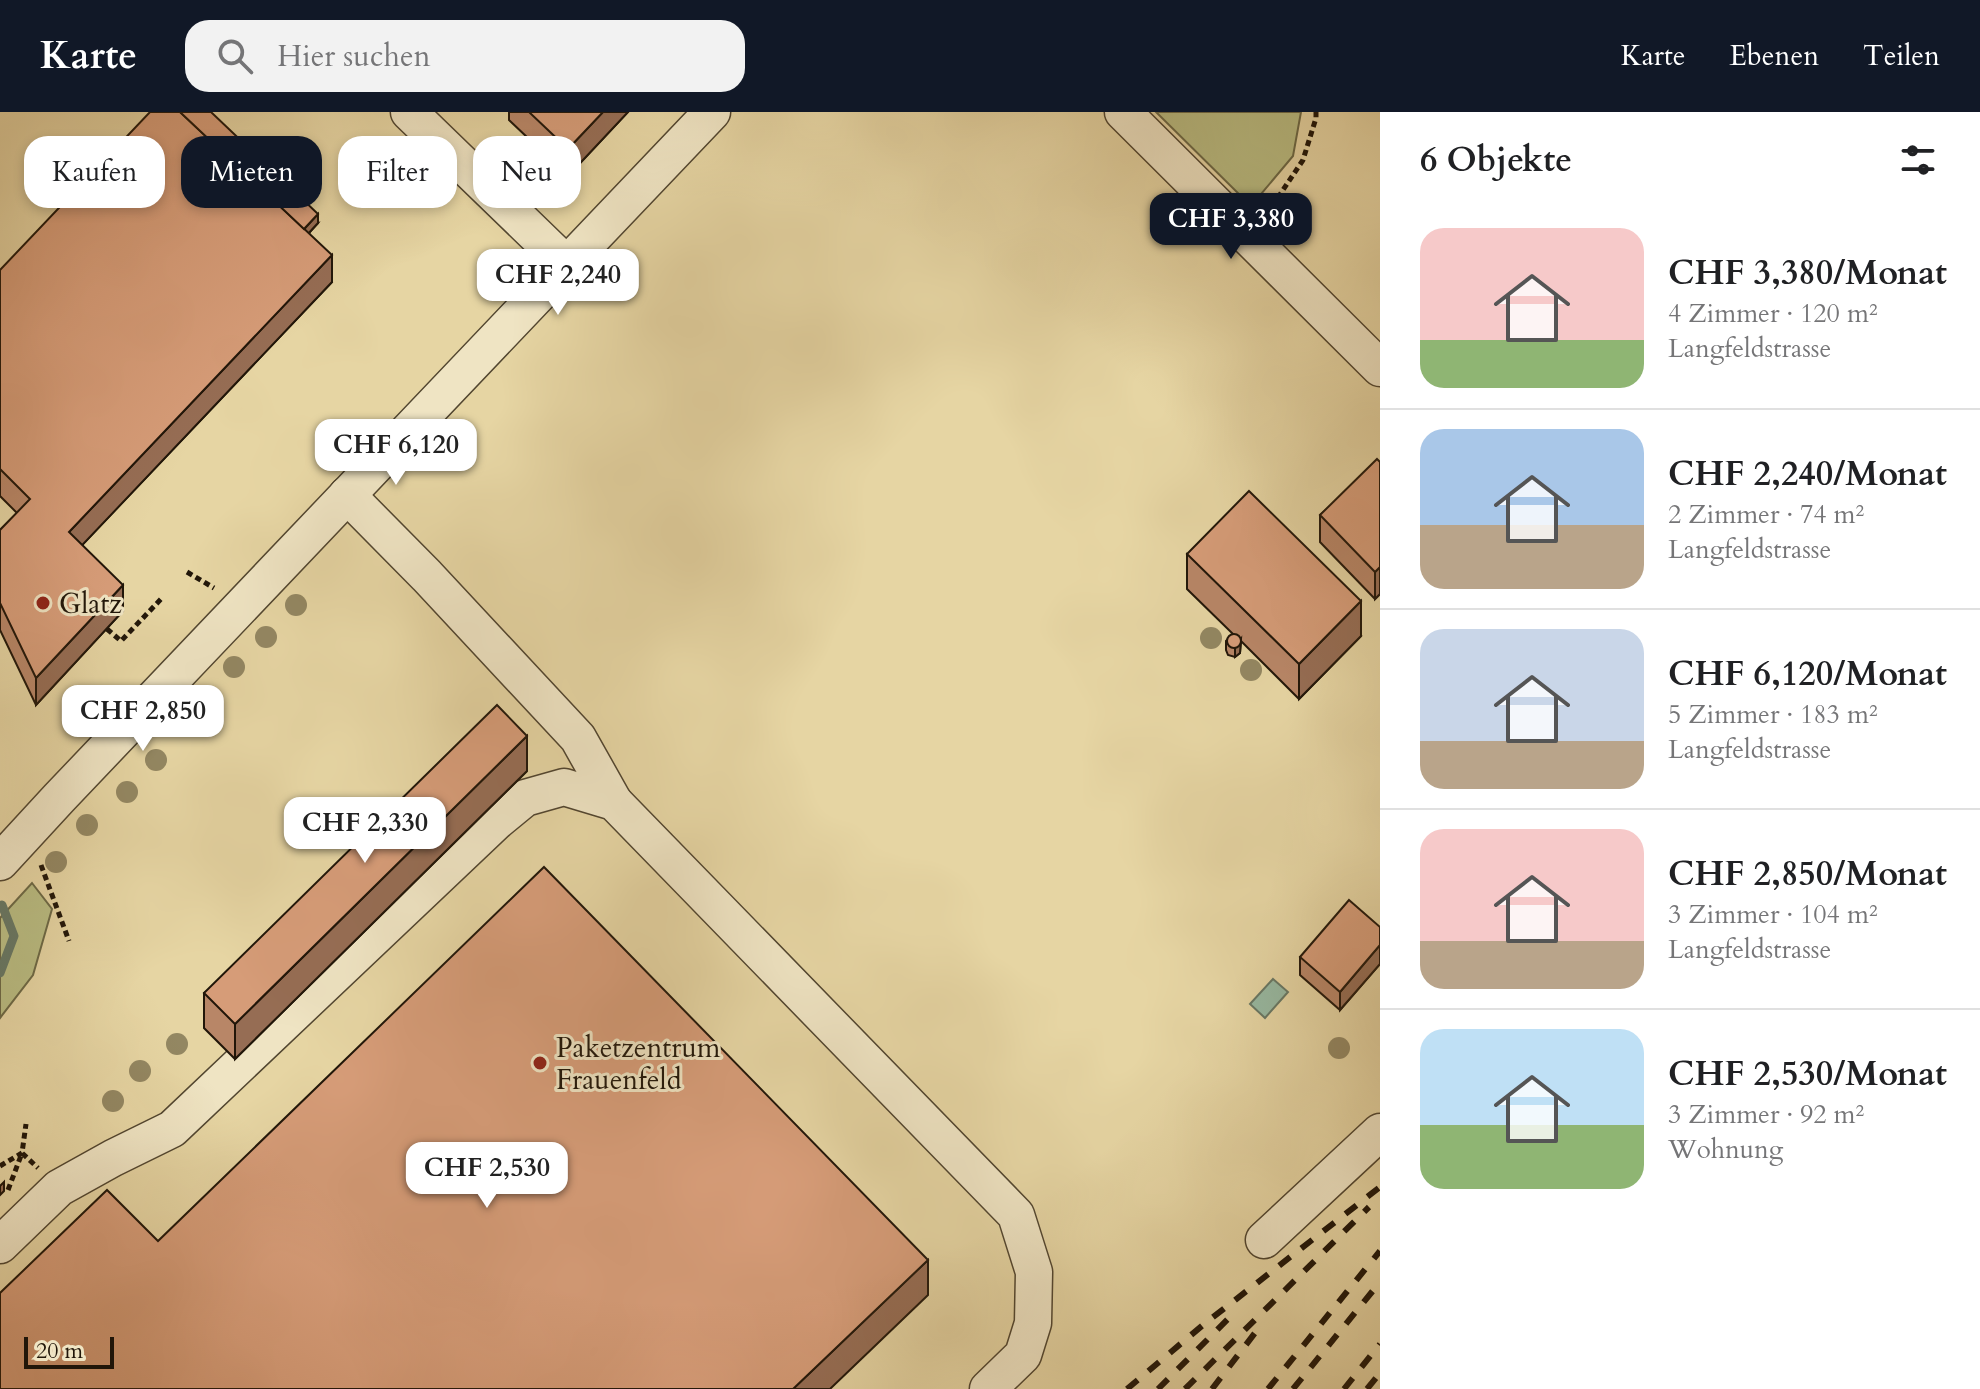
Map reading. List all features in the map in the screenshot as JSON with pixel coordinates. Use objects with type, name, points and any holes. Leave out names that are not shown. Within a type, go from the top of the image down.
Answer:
[{"type":"street","points":[[409,112],[567,265]]},
{"type":"street","points":[[0,862],[712,112]]},
{"type":"street","points":[[1123,112],[1380,368]]},
{"type":"street","points":[[347,495],[578,738],[614,802],[1016,1215],[1034,1272],[1033,1323],[1023,1355],[988,1389]]},
{"type":"street","points":[[0,1245],[59,1188],[172,1129],[525,798],[564,787],[614,802]]},
{"type":"street","points":[[1264,1240],[1380,1132]]},
{"type":"path","points":[[1245,233],[1273,205],[1303,160],[1316,112]]},
{"type":"path","points":[[107,629],[121,641],[162,598]]},
{"type":"path","points":[[36,853],[69,941]]},
{"type":"path","points":[[0,1166],[22,1153],[26,1124]]},
{"type":"green space","points":[[1156,112],[1301,112],[1293,156],[1251,206]]},
{"type":"green space","points":[[32,883],[52,909],[33,975],[0,1018],[0,918]]},
{"type":"shaded area","points":[[1273,979],[1288,992],[1265,1018],[1250,1004]]},
{"type":"building","points":[[150,112],[180,112],[206,136],[181,136],[181,208],[282,208],[332,255],[69,532],[123,585],[36,678],[0,603],[0,530],[30,499],[0,469],[0,270],[59,208],[165,208],[165,136],[127,136]]},
{"type":"building","points":[[180,112],[211,112],[236,136],[205,136]]},
{"type":"building","points":[[529,112],[603,112],[580,136],[554,136]]},
{"type":"building","points":[[282,208],[312,208],[318,214],[304,229]]},
{"type":"building","points":[[1377,459],[1380,462],[1380,567],[1375,572],[1320,515]]},
{"type":"building","points":[[1249,491],[1361,601],[1299,664],[1187,554]]},
{"type":"building","points":[[1234,634],[1241,641],[1234,648],[1227,641]]},
{"type":"building","points":[[497,705],[527,736],[235,1024],[204,993]]},
{"type":"building","name":"Paketzentrum Frauenfeld","points":[[544,867],[928,1260],[793,1389],[0,1389],[0,1293],[107,1190],[158,1241]]},
{"type":"building","points":[[1349,900],[1380,927],[1380,945],[1340,992],[1300,957]]},
{"type":"waterway","points":[[0,973],[14,936],[2,905]]},
{"type":"railway","points":[[1127,1389],[1203,1325],[1380,1187]]},
{"type":"railway","points":[[1185,1389],[1369,1207]]},
{"type":"railway","points":[[1268,1389],[1380,1251]]},
{"type":"railway","points":[[1293,1389],[1380,1282]]},
{"type":"railway","points":[[1158,1389],[1235,1312]]},
{"type":"railway","points":[[1212,1389],[1258,1329]]},
{"type":"railway","points":[[1344,1389],[1380,1344]]},
{"type":"railway","points":[[1367,1389],[1380,1373]]},
{"type":"place","name":"Glatz","points":[[43,603]]},
{"type":"place","name":"Paketzentrum Frauenfeld","points":[[540,1063]]}]
